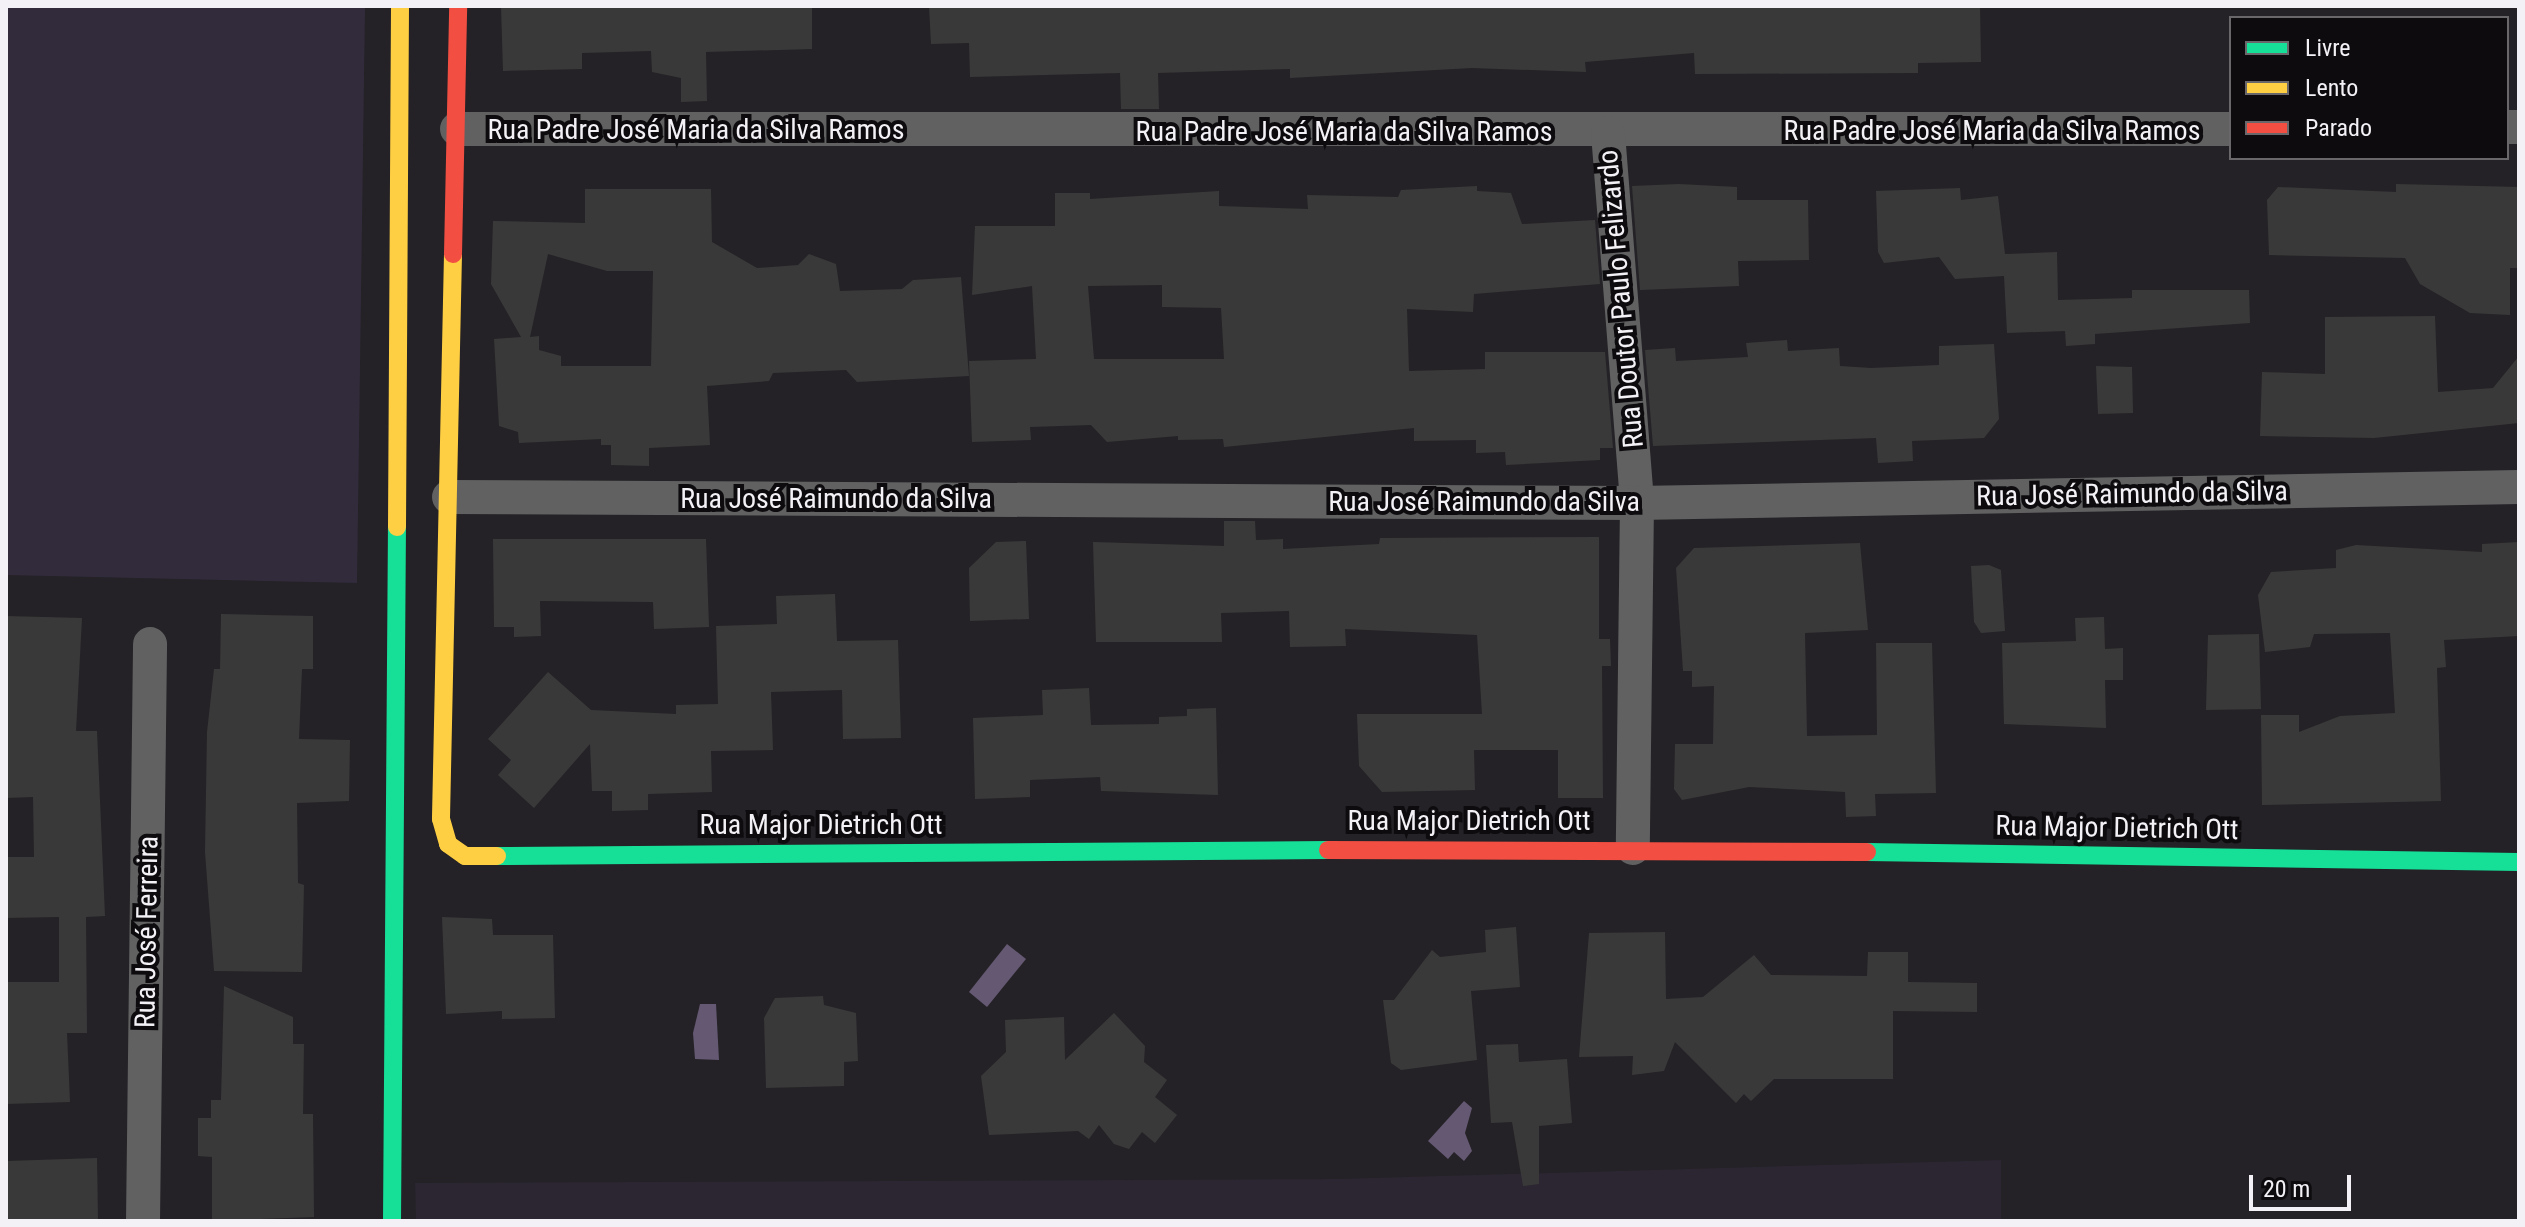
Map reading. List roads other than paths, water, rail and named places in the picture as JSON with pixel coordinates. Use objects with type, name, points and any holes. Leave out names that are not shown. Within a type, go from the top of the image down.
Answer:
[{"type":"street","points":[[392,1221],[400,6]]},
{"type":"street","points":[[449,497],[458,6]]},
{"type":"street","name":"Rua Padre José Maria da Silva Ramos","points":[[457,129],[1608,133],[2229,129]]},
{"type":"street","name":"Rua Doutor Paulo Felizardo","points":[[1608,133],[1637,503],[1633,848]]},
{"type":"street","name":"Rua José Raimundo da Silva","points":[[449,497],[1637,503],[2517,486]]},
{"type":"street","name":"Rua Major Dietrich Ott","points":[[449,497],[441,819],[448,844],[465,856],[1633,848],[2519,862]]},
{"type":"street","name":"Rua José Ferreira","points":[[143,1221],[150,644]]}]
